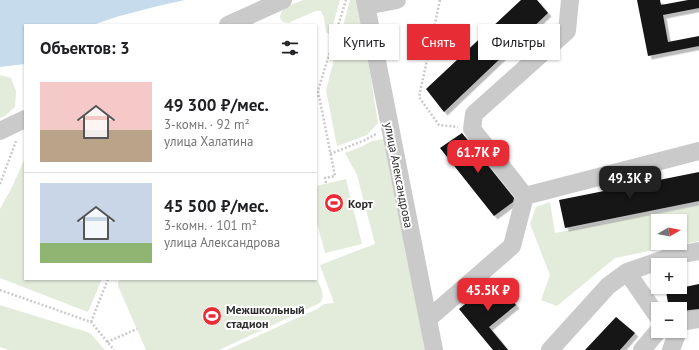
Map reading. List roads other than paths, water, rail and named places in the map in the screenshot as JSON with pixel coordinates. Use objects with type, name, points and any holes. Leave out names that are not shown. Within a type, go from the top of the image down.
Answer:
[{"type":"street","points":[[230,24],[283,0]]},
{"type":"street","points":[[365,3],[397,0]]},
{"type":"street","points":[[525,196],[472,128],[474,114],[567,31],[570,0]]},
{"type":"street","name":"улица Александрова","points":[[365,3],[434,350]]},
{"type":"street","points":[[0,131],[24,119]]},
{"type":"street","points":[[525,196],[699,150]]},
{"type":"street","points":[[428,319],[512,246],[525,196]]},
{"type":"street","points":[[550,350],[608,286],[627,272],[676,255],[699,251]]},
{"type":"street","points":[[627,272],[651,307]]},
{"type":"street","points":[[642,350],[652,338]]},
{"type":"street","points":[[671,350],[677,338]]},
{"type":"water","points":[[0,0],[185,0],[116,17],[96,24],[24,24],[24,64],[0,67]]},
{"type":"place","name":"Корт","points":[[334,203]]},
{"type":"place","name":"Межшкольный стадион","points":[[212,316]]}]
